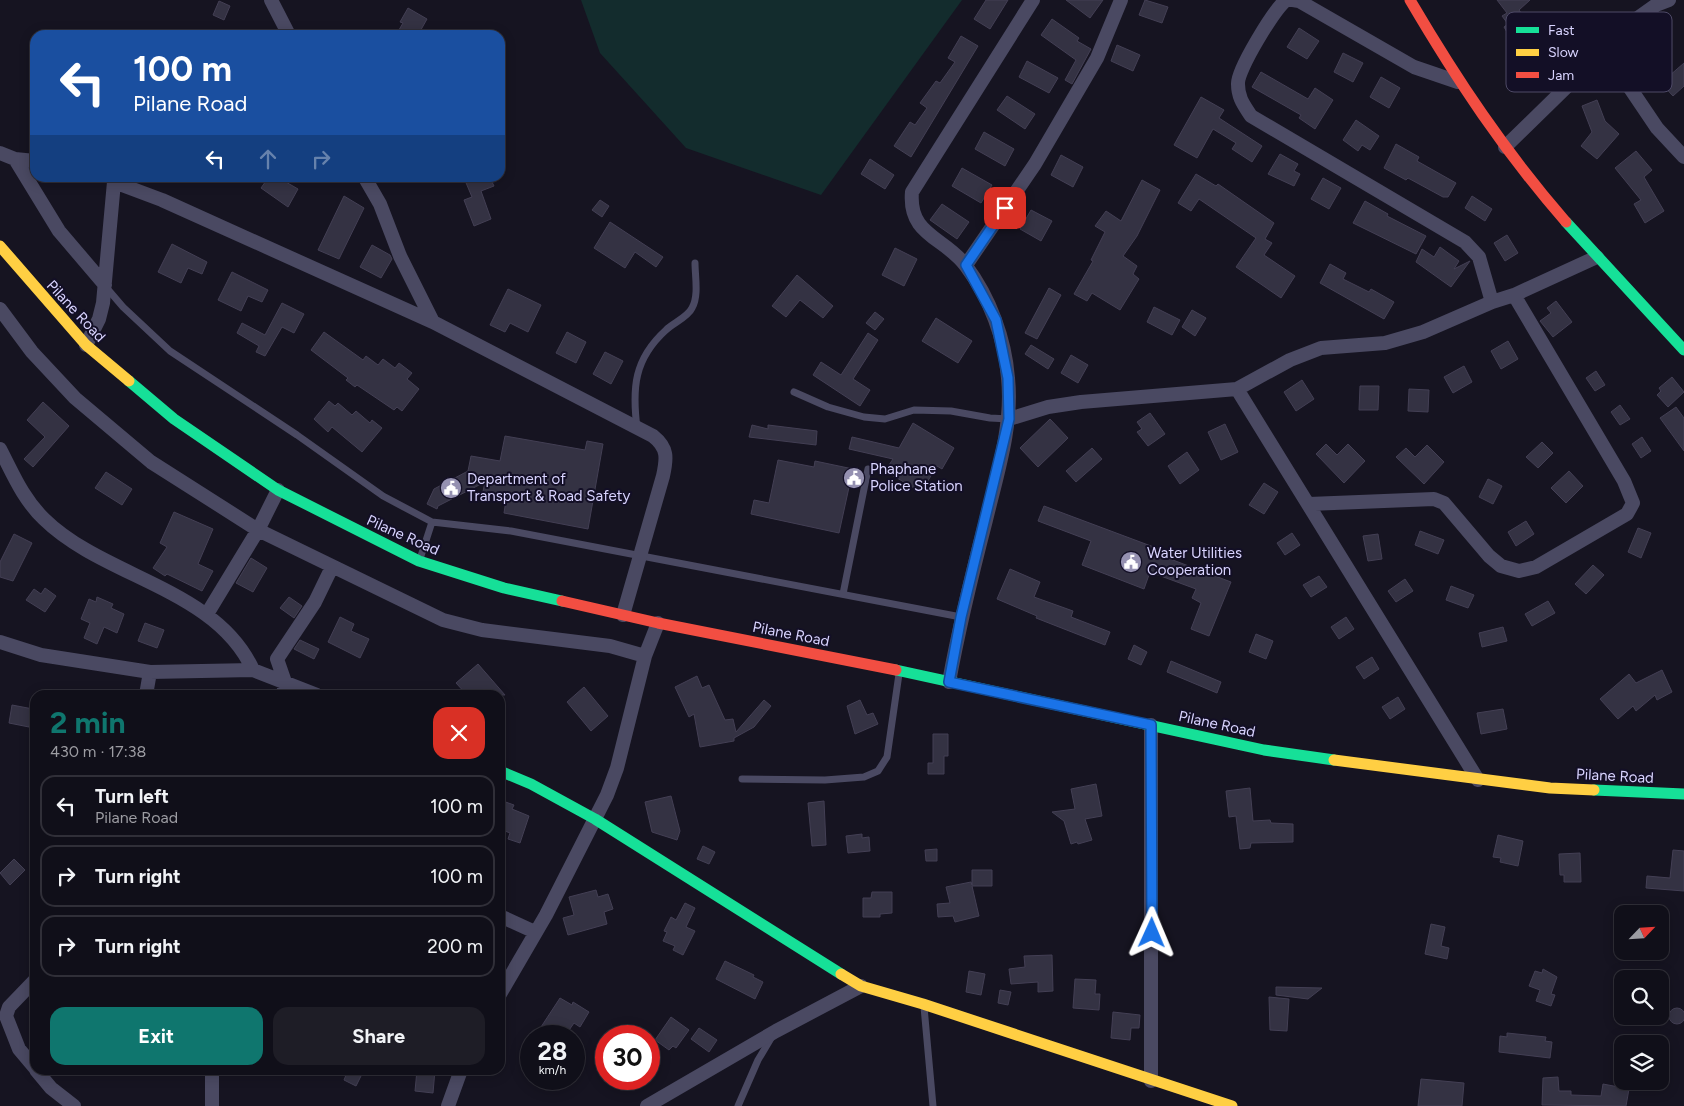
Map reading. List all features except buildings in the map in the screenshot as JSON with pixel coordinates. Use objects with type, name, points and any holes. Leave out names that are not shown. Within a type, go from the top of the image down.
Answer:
[{"type":"main road","points":[[1410,0],[1458,82],[1505,147],[1597,257],[1684,350]]},
{"type":"main road","name":"Pilane Road","points":[[0,246],[86,345],[174,418],[278,490],[419,561],[504,588],[658,623],[899,671],[1264,750],[1478,780],[1550,788],[1684,794]]},
{"type":"main road","points":[[505,773],[531,784],[594,819],[861,986],[923,1004],[1206,1101],[1232,1106]]},
{"type":"street","points":[[271,0],[286,30]]},
{"type":"street","points":[[949,682],[961,617],[1009,419],[1008,378],[996,320],[966,265],[916,221],[911,208],[912,192],[1033,0]]},
{"type":"street","points":[[966,265],[1035,164],[1097,58],[1121,0]]},
{"type":"street","points":[[1286,0],[1278,6],[1264,27],[1237,82],[1240,99],[1252,116],[1465,242],[1479,257],[1492,302]]},
{"type":"street","points":[[1293,0],[1299,1],[1414,67],[1458,82]]},
{"type":"street","points":[[1644,12],[1654,3],[1670,0]]},
{"type":"street","points":[[1505,147],[1562,92]]},
{"type":"street","points":[[1632,92],[1656,128],[1684,157]]},
{"type":"street","points":[[0,153],[15,159],[30,160]]},
{"type":"street","points":[[15,159],[59,231],[105,285]]},
{"type":"street","points":[[86,345],[99,319],[105,285],[110,182]]},
{"type":"street","points":[[115,182],[162,200],[433,322],[653,436],[662,443],[668,457],[642,556],[624,615]]},
{"type":"street","points":[[367,182],[380,204],[400,256],[433,322]]},
{"type":"street","points":[[1009,419],[1048,407],[1081,402],[1237,389],[1290,360],[1321,348],[1385,343],[1406,338],[1492,302],[1514,295],[1597,257]]},
{"type":"street","points":[[1309,504],[1434,499],[1444,503],[1501,566],[1519,571],[1536,567],[1627,514],[1633,503],[1624,481],[1514,295]]},
{"type":"street","points":[[0,309],[32,352],[90,410],[151,462],[258,530],[443,620],[482,630],[610,646],[645,656]]},
{"type":"street","points":[[1237,389],[1478,780]]},
{"type":"street","points":[[0,449],[21,492],[44,519],[60,533],[77,546],[217,621],[247,656],[253,670]]},
{"type":"street","points":[[207,614],[258,530],[278,490]]},
{"type":"street","points":[[284,688],[277,659],[315,602],[332,566]]},
{"type":"street","points":[[505,985],[594,819],[617,768],[645,656],[658,623]]},
{"type":"street","points":[[0,642],[42,655],[150,672],[253,670],[284,688]]},
{"type":"street","points":[[147,690],[150,672]]},
{"type":"street","points":[[1151,725],[1151,1081]]},
{"type":"street","points":[[505,918],[535,932]]},
{"type":"street","points":[[30,985],[9,1007],[6,1016],[19,1048],[30,1062]]},
{"type":"street","points":[[647,1106],[776,1031],[861,986]]},
{"type":"street","points":[[41,1075],[51,1088],[74,1106]]},
{"type":"street","points":[[212,1075],[212,1106]]},
{"type":"street","points":[[448,1106],[459,1075]]},
{"type":"lane","points":[[637,429],[634,388],[640,363],[650,347],[666,330],[692,310],[696,300],[695,263]]},
{"type":"lane","points":[[105,285],[123,307],[170,352],[298,435],[384,496],[432,522],[511,531],[961,617]]},
{"type":"lane","points":[[794,392],[828,407],[864,417],[885,419],[914,410],[951,411],[990,418],[1009,419]]},
{"type":"lane","points":[[843,594],[868,469]]},
{"type":"lane","points":[[419,561],[432,522]]},
{"type":"lane","points":[[742,779],[826,780],[864,777],[878,770],[887,757],[899,671]]},
{"type":"lane","points":[[923,1004],[933,1106]]},
{"type":"lane","points":[[738,1106],[758,1060],[776,1031]]},
{"type":"green space","points":[[581,0],[962,0],[821,195],[686,148],[600,53]]},
{"type":"traffic: fast","points":[[1566,222],[1684,350]]},
{"type":"traffic: fast","points":[[129,381],[174,419],[278,490],[419,561],[504,588],[562,601]]},
{"type":"traffic: fast","points":[[896,670],[1264,750],[1334,760]]},
{"type":"traffic: fast","points":[[505,773],[531,784],[595,819],[841,974]]},
{"type":"traffic: fast","points":[[1594,790],[1684,794]]},
{"type":"traffic: slow","points":[[0,246],[86,345],[129,381]]},
{"type":"traffic: slow","points":[[1334,760],[1550,788],[1594,790]]},
{"type":"traffic: slow","points":[[841,974],[861,986],[923,1004],[1232,1106]]},
{"type":"traffic: jam","points":[[1410,0],[1483,115],[1522,169],[1566,222]]},
{"type":"traffic: jam","points":[[562,601],[658,623],[896,670]]},
{"type":"place","name":"Phaphane Police Station","points":[[854,478]]},
{"type":"place","name":"Department of Transport & Road Safety","points":[[451,488]]},
{"type":"place","name":"Water Utilities Cooperation","points":[[1131,562]]},
{"type":"route","points":[[1005,208],[966,265],[996,320],[1008,378],[1009,419],[1001,459],[961,617],[949,682],[1151,725],[1152,933]]}]
